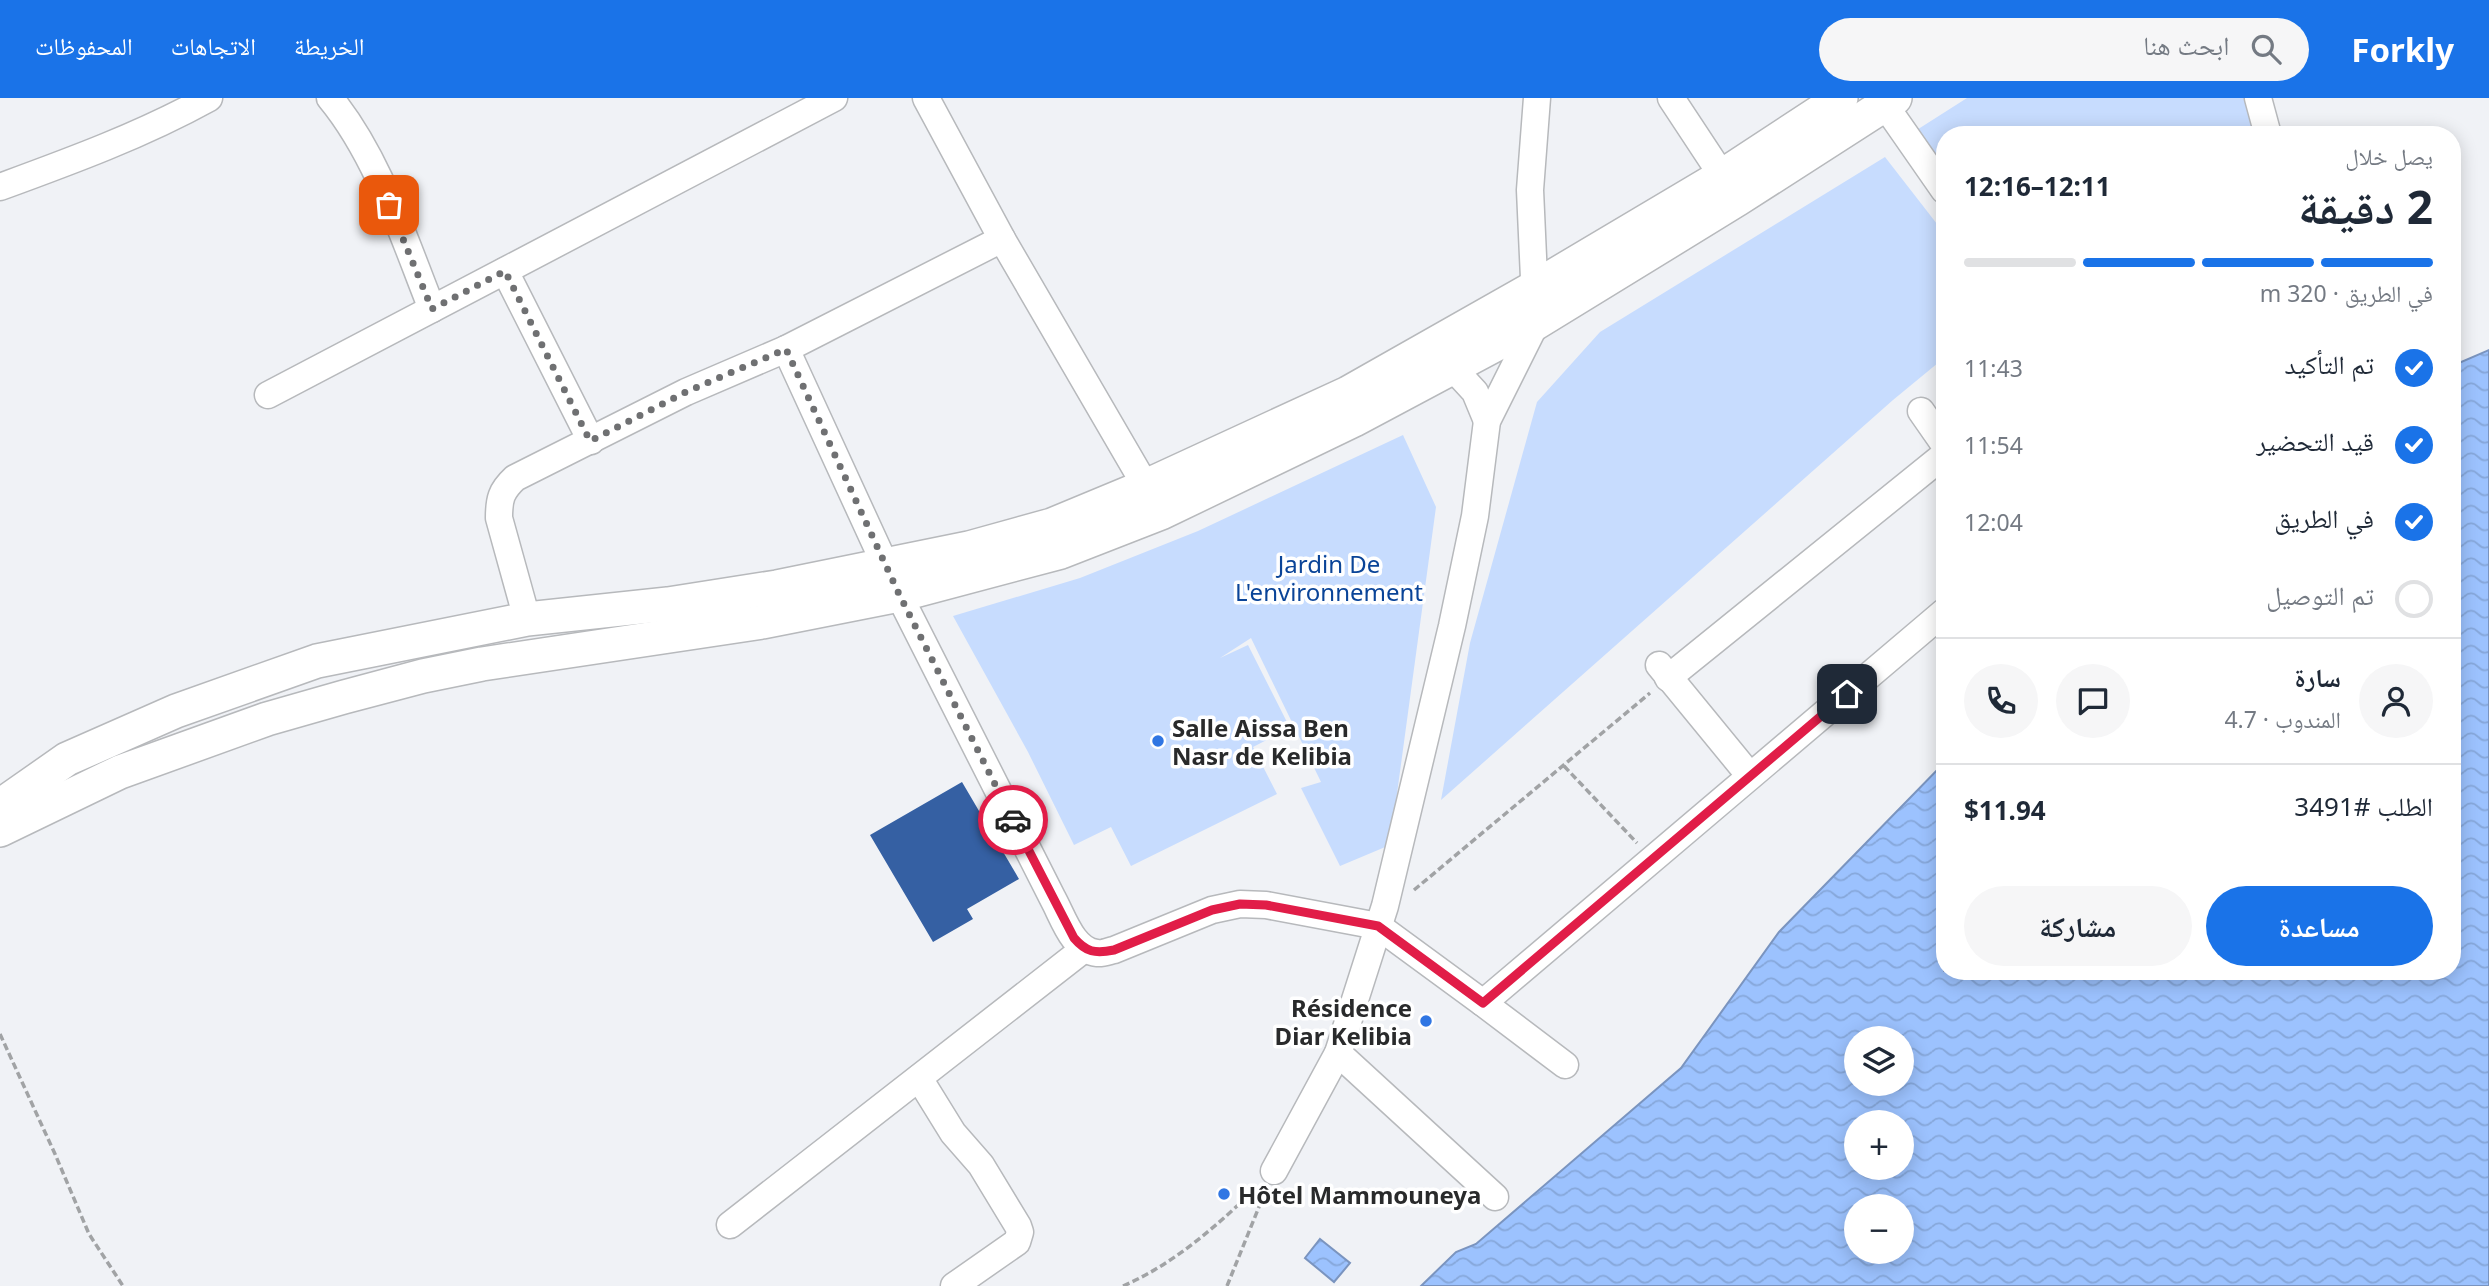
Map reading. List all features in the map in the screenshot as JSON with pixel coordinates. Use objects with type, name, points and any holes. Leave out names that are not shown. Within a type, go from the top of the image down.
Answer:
[{"type":"main road","points":[[0,830],[120,772],[267,719],[423,676],[482,664],[762,622],[892,580],[969,548],[1154,499],[1354,420],[1536,323],[1730,188],[1841,98]]},
{"type":"main road","points":[[1154,499],[1535,287],[1730,188],[1886,100]]},
{"type":"main road","points":[[0,806],[67,759],[176,711],[317,662],[527,619],[668,604],[777,587],[892,580]]},
{"type":"street","points":[[0,187],[95,152],[171,119],[209,98]]},
{"type":"street","points":[[330,98],[345,116],[368,155],[432,309]]},
{"type":"street","points":[[268,395],[834,98]]},
{"type":"street","points":[[926,98],[1002,239],[1154,499]]},
{"type":"street","points":[[1274,1171],[1338,1053],[1382,916],[1452,626],[1475,516],[1487,421],[1536,323],[1530,190],[1537,98]]},
{"type":"street","points":[[1671,98],[1730,188]]},
{"type":"street","points":[[2258,98],[2266,126]]},
{"type":"street","points":[[1886,100],[1936,178]]},
{"type":"street","points":[[527,619],[499,518],[502,489],[515,478],[686,392],[786,349],[1002,239]]},
{"type":"street","points":[[505,271],[590,441]]},
{"type":"street","points":[[786,349],[892,580],[1053,899],[1074,938],[1084,949],[1098,953],[1114,950],[1212,910],[1240,904],[1382,916],[1483,1003],[1565,1065]]},
{"type":"street","points":[[1452,367],[1475,392],[1487,421]]},
{"type":"street","points":[[1921,411],[1936,433]]},
{"type":"street","points":[[1750,776],[1664,671],[1936,462]]},
{"type":"street","points":[[1483,1003],[1936,619]]},
{"type":"street","points":[[730,1225],[1084,949]]},
{"type":"street","points":[[1338,1053],[1495,1197]]},
{"type":"street","points":[[919,1078],[953,1133],[981,1165],[1020,1233],[1017,1242],[954,1286]]},
{"type":"path","points":[[1382,916],[1564,766],[1664,671]]},
{"type":"path","points":[[1564,766],[1652,859]]},
{"type":"path","points":[[0,1034],[89,1234],[123,1286]]},
{"type":"path","points":[[1123,1286],[1145,1276],[1218,1224],[1274,1171]]},
{"type":"path","points":[[1227,1286],[1274,1171]]},
{"type":"green space","points":[[1967,98],[2251,98],[2259,126],[1936,126],[1936,164],[1912,133]]},
{"type":"green space","points":[[1885,157],[1936,223],[1936,365],[1441,800],[1470,643],[1537,402],[1600,332]]},
{"type":"green space","name":"Jardin De L'environnement","points":[[1403,435],[1436,507],[1390,845],[1340,866],[1301,788],[1321,782],[1251,638],[1220,658],[1248,645],[1290,728],[1253,747],[1277,794],[1131,866],[1111,827],[1074,845],[1028,752],[953,616],[1080,578],[1198,531]]},
{"type":"water","points":[[2489,350],[2489,1286],[1421,1286],[1456,1252],[1476,1244],[1681,1068],[1779,932],[1936,771],[1936,980],[2461,980],[2461,362]]},
{"type":"water","points":[[1320,1239],[1350,1263],[1334,1282],[1305,1258]]},
{"type":"building","points":[[962,782],[1019,879],[967,909],[973,919],[933,942],[870,835]]},
{"type":"way so far","points":[[389,205],[432,309],[505,271],[590,441],[686,392],[786,349],[899,594],[1013,820]]},
{"type":"place","name":"Salle Aissa Ben Nasr de Kelibia","points":[[1158,741]]},
{"type":"place","name":"Résidence Diar Kelibia","points":[[1426,1021]]},
{"type":"place","name":"Hôtel Mammouneya","points":[[1224,1194]]},
{"type":"route","points":[[1013,820],[1074,938],[1084,949],[1098,953],[1114,950],[1212,910],[1240,904],[1266,905],[1378,926],[1483,1003],[1847,694]]}]
